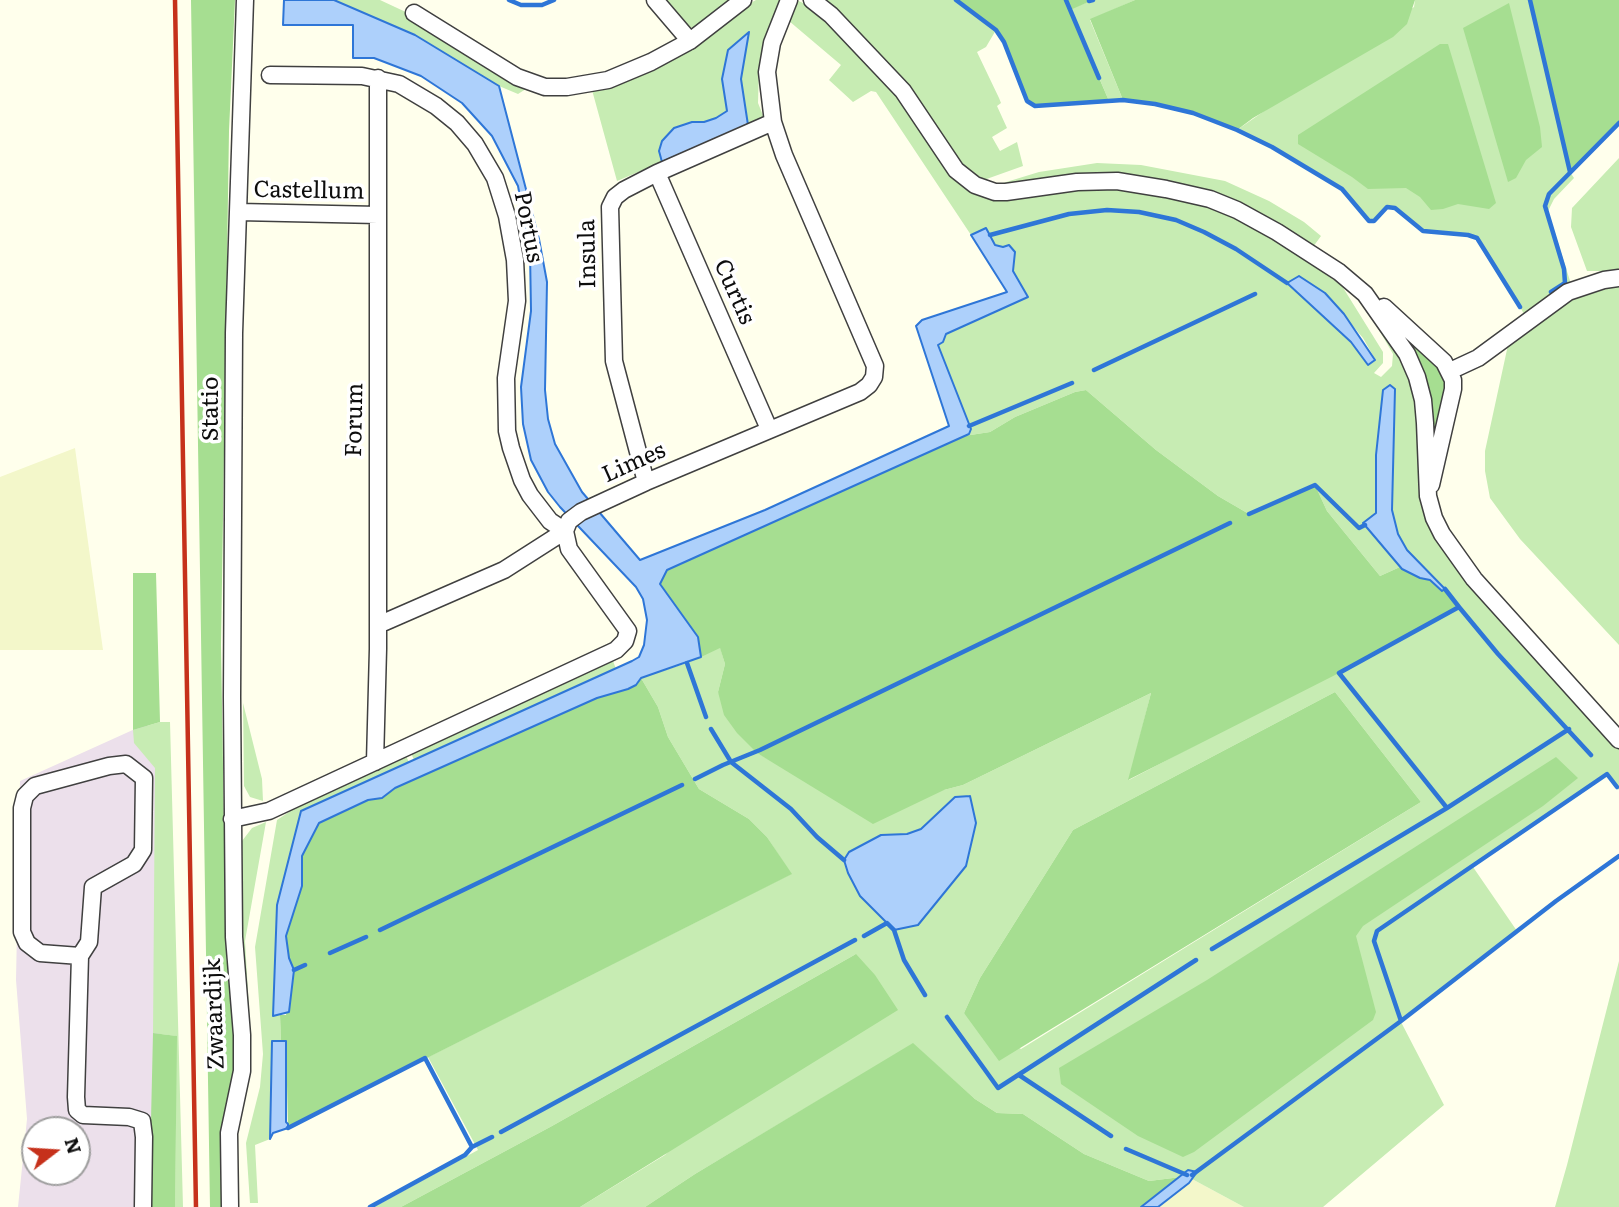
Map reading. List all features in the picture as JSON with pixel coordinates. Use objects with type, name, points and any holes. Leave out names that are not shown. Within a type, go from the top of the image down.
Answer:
[{"type":"street","name":"Statio","points":[[232,819],[233,332],[245,0]]},
{"type":"street","points":[[655,0],[690,41]]},
{"type":"street","points":[[414,13],[517,78],[545,87],[566,88],[608,80],[651,62],[690,41],[743,0]]},
{"type":"street","name":"Limes","points":[[377,625],[504,570],[597,505],[860,392],[874,377],[875,366],[784,155],[773,122],[767,72],[772,43],[789,0]]},
{"type":"street","points":[[812,0],[831,15],[903,91],[956,170],[975,185],[995,192],[1006,192],[1077,182],[1117,181],[1210,199],[1277,232],[1339,272],[1390,312],[1444,362],[1450,371],[1453,389],[1428,496]]},
{"type":"street","name":"Portus","points":[[270,75],[378,78],[399,84],[436,106],[457,123],[475,144],[495,178],[507,216],[515,260],[517,301],[506,378],[509,440],[516,466],[530,495],[550,521],[567,526]]},
{"type":"street","name":"Forum","points":[[375,762],[378,78]]},
{"type":"street","name":"Insula","points":[[646,482],[614,360],[610,206],[615,197],[624,190],[773,122]]},
{"type":"street","name":"Curtis","points":[[657,173],[769,429]]},
{"type":"street","name":"Castellum","points":[[239,212],[378,215]]},
{"type":"street","points":[[1450,371],[1478,358],[1568,292],[1619,278]]},
{"type":"street","points":[[1365,294],[1407,354],[1417,377],[1423,400],[1428,496],[1434,518],[1457,557],[1619,740]]},
{"type":"street","points":[[232,819],[269,811],[605,657],[625,641],[628,631],[569,549],[567,526]]},
{"type":"street","points":[[80,956],[40,953],[27,943],[22,932],[22,808],[25,796],[35,786],[126,764],[144,778],[143,850],[134,864],[93,887],[89,942],[80,956],[77,1110],[83,1115],[129,1117],[142,1121],[144,1207]]},
{"type":"street","name":"Zwaardijk","points":[[230,1207],[229,1133],[242,1072],[242,1035],[234,937],[232,819]]},
{"type":"shaded area","points":[[146,724],[166,740],[159,1207],[18,1207],[21,1178],[21,1186],[91,1186],[91,1116],[27,1116],[16,980],[20,781]]},
{"type":"green space","points":[[191,0],[235,0],[229,131],[221,645],[226,953],[236,1062],[221,1131],[223,1207],[210,1207]]},
{"type":"green space","points":[[334,0],[380,0],[410,14],[529,87],[518,94],[499,86],[415,35]]},
{"type":"green space","points":[[665,0],[737,0],[698,27],[686,28]]},
{"type":"green space","points":[[756,0],[780,0],[759,66],[758,103],[764,118],[748,125],[744,109],[741,79],[749,33],[728,50],[723,79],[727,111],[717,118],[692,122],[659,151],[662,162],[617,181],[592,90]]},
{"type":"green space","points":[[796,0],[815,8],[876,70],[966,188],[974,193],[986,197],[1095,187],[1149,190],[1226,211],[1275,237],[1342,286],[1383,352],[1383,363],[1374,373],[1381,377],[1392,366],[1393,354],[1361,299],[1402,357],[1418,404],[1424,506],[1619,746],[1619,790],[1606,774],[1473,867],[1517,931],[1401,1022],[1444,1105],[1323,1207],[1244,1207],[1192,1179],[1197,1173],[1188,1170],[1181,1177],[1149,1181],[1084,1154],[1023,1114],[997,1113],[975,1099],[913,1044],[695,1174],[645,1207],[580,1207],[665,1155],[856,954],[552,1126],[401,1207],[374,1207],[478,1150],[428,1057],[791,874],[767,837],[749,819],[699,789],[668,737],[658,707],[641,678],[687,663],[720,647],[725,664],[718,692],[757,753],[781,766],[944,790],[963,785],[1151,693],[1129,780],[1458,607],[1407,550],[1398,534],[1392,510],[1383,390],[1376,455],[1376,514],[1364,523],[1400,567],[1380,576],[1327,511],[1315,485],[1249,514],[1218,496],[1156,450],[1086,390],[1015,417],[990,432],[964,436],[971,429],[938,345],[946,334],[1028,297],[1013,271],[1014,252],[995,245],[986,229],[971,235],[876,92],[871,91],[853,102],[829,80],[841,65],[789,21]],"holes":[[[1287,283],[1325,293],[1363,338],[1375,359],[1368,365],[1351,342]],[[1335,692],[1421,802],[1021,1049],[964,1013],[980,978],[1073,830]],[[954,797],[894,930],[860,896],[848,873],[849,852],[881,835],[907,834],[921,829]]]},
{"type":"green space","points":[[825,0],[956,0],[989,22],[996,30],[986,47],[977,52],[1001,103],[997,106],[1007,128],[992,137],[1000,151],[1017,142],[1023,166],[981,181],[961,165],[849,24]]},
{"type":"green space","points":[[956,0],[1093,0],[1070,10],[1109,101],[1035,106],[1027,101],[1004,42],[996,30]]},
{"type":"green space","points":[[1093,0],[1135,0],[1090,20],[1123,100],[1109,101],[1070,9]]},
{"type":"green space","points":[[1135,0],[1415,0],[1407,24],[1393,37],[1253,118],[1237,130],[1193,113],[1123,100],[1090,19]]},
{"type":"green space","points":[[1415,0],[1530,0],[1570,172],[1574,178],[1554,199],[1548,211],[1571,284],[1526,317],[1477,238],[1423,231],[1395,208],[1387,207],[1374,221],[1369,221],[1342,189],[1272,147],[1237,130],[1414,7]]},
{"type":"green space","points":[[1530,0],[1619,0],[1619,123],[1570,172]]},
{"type":"green space","points":[[1509,3],[1540,127],[1542,147],[1526,160],[1516,178],[1508,182],[1463,28]]},
{"type":"green space","points":[[1440,44],[1448,44],[1496,203],[1489,209],[1458,204],[1431,210],[1420,197],[1406,188],[1368,189],[1298,144],[1298,135]]},
{"type":"green space","points":[[1619,158],[1619,271],[1587,271],[1571,227],[1572,208]]},
{"type":"green space","points":[[1097,163],[1141,165],[1225,181],[1269,201],[1304,222],[1321,236],[1313,247],[1188,186],[1139,176],[1003,183],[1039,172]]},
{"type":"green space","points":[[1619,285],[1619,645],[1520,539],[1490,498],[1485,471],[1485,451],[1508,345],[1564,302]]},
{"type":"green space","points":[[1381,314],[1436,362],[1448,381],[1429,474],[1427,399]]},
{"type":"green space","points":[[1086,390],[1156,450],[1218,496],[1249,514],[1315,485],[1327,511],[1380,576],[1400,567],[1420,578],[1430,580],[1442,591],[1445,589],[1459,607],[1339,673],[1128,780],[1151,693],[963,785],[944,790],[873,824],[757,753],[724,715],[718,692],[725,664],[720,648],[701,657],[698,637],[660,584],[667,570],[964,436],[990,432],[1015,417]]},
{"type":"green space","points":[[75,448],[103,650],[0,650],[0,477]]},
{"type":"green space","points":[[133,573],[156,573],[160,722],[133,730]]},
{"type":"green space","points":[[613,661],[616,669],[414,760],[411,753]]},
{"type":"green space","points":[[641,678],[658,707],[668,737],[699,789],[749,819],[767,837],[792,874],[288,1128],[286,1041],[281,1041],[280,1015],[286,1015],[294,971],[286,936],[303,875],[302,856],[319,822],[368,800],[382,798],[395,788],[597,698],[628,689],[636,685]]},
{"type":"green space","points":[[1335,692],[1421,802],[999,1061],[964,1013],[980,978],[1073,830]]},
{"type":"green space","points":[[243,703],[262,779],[263,801],[250,797],[244,786]]},
{"type":"green space","points":[[160,722],[170,722],[183,1207],[175,1207],[176,1036],[153,1033],[155,768],[134,743],[133,730]]},
{"type":"green space","points":[[406,756],[409,762],[301,811],[274,1016],[280,1015],[281,1041],[272,1042],[270,1139],[255,1145],[258,1203],[250,1203],[246,1143],[260,1087],[263,1054],[255,947],[277,820],[301,804]]},
{"type":"green space","points":[[1556,757],[1578,778],[1543,806],[1363,926],[1356,936],[1376,1012],[1373,1020],[1194,1152],[1183,1157],[1138,1136],[1061,1084],[1059,1068],[1207,980]]},
{"type":"green space","points":[[266,822],[245,941],[250,1026],[246,1027],[239,931],[242,841],[252,828]]},
{"type":"green space","points":[[856,954],[875,975],[898,1010],[580,1207],[401,1207],[552,1126]]},
{"type":"green space","points":[[1619,961],[1619,1207],[1555,1207],[1567,1165]]},
{"type":"green space","points":[[153,1033],[177,1036],[175,1207],[149,1207]]},
{"type":"green space","points":[[913,1043],[975,1099],[997,1113],[1023,1114],[1084,1154],[1149,1181],[1181,1177],[1141,1207],[645,1207],[695,1174]]},
{"type":"green space","points":[[1192,1179],[1244,1207],[1158,1207]]},
{"type":"water","points":[[284,0],[334,0],[415,35],[499,86],[539,239],[547,282],[545,390],[548,419],[555,444],[582,492],[640,560],[765,510],[949,426],[916,326],[922,320],[1007,292],[971,235],[986,228],[995,245],[1009,245],[1015,252],[1013,271],[1028,297],[946,334],[943,342],[938,345],[971,429],[969,434],[667,570],[660,584],[698,637],[701,657],[641,678],[636,685],[628,689],[597,698],[395,788],[382,798],[368,800],[319,823],[302,856],[302,886],[286,936],[289,958],[294,970],[289,1012],[273,1016],[277,905],[301,811],[632,661],[639,657],[644,645],[647,620],[643,599],[636,587],[560,507],[548,492],[531,460],[523,424],[521,387],[531,311],[530,252],[518,186],[492,136],[462,103],[421,76],[374,58],[353,58],[353,25],[283,25]]},
{"type":"water","points":[[749,32],[741,79],[748,125],[662,162],[659,151],[662,141],[674,128],[692,122],[704,122],[727,111],[722,79],[728,50]]},
{"type":"water","points":[[1299,276],[1325,293],[1344,314],[1375,360],[1368,365],[1351,342],[1287,283]]},
{"type":"water","points":[[1390,385],[1395,389],[1392,510],[1398,534],[1407,550],[1445,589],[1442,591],[1430,580],[1402,569],[1363,523],[1376,513],[1376,455],[1383,390]]},
{"type":"water","points":[[970,796],[976,823],[966,866],[918,925],[894,930],[860,896],[844,860],[849,852],[881,835],[907,834],[921,829],[955,797]]},
{"type":"water","points":[[272,1041],[286,1041],[288,1128],[273,1133],[270,1139]]},
{"type":"water","points":[[1188,1170],[1197,1172],[1189,1183],[1158,1207],[1141,1207]]},
{"type":"waterway","points":[[509,0],[521,5],[542,5],[554,0]]},
{"type":"waterway","points":[[956,0],[996,30],[1004,42],[1027,101],[1035,106],[1123,100],[1193,113],[1237,130],[1272,147],[1342,189],[1369,221],[1374,221],[1387,207],[1395,208],[1423,231],[1477,238],[1520,307]]},
{"type":"waterway","points":[[1066,0],[1099,78]]},
{"type":"waterway","points":[[1089,1],[1093,0]]},
{"type":"waterway","points":[[1530,0],[1570,172]]},
{"type":"waterway","points":[[1551,292],[1565,283],[1564,269],[1545,206],[1549,194],[1619,123]]},
{"type":"waterway","points":[[990,235],[1069,214],[1107,210],[1139,212],[1176,220],[1204,232],[1236,249],[1287,283]]},
{"type":"waterway","points":[[1094,370],[1255,294]]},
{"type":"waterway","points":[[969,426],[1072,383]]},
{"type":"waterway","points":[[1249,514],[1315,485],[1359,528],[1365,525]]},
{"type":"waterway","points":[[695,779],[1230,523]]},
{"type":"waterway","points":[[1445,589],[1459,607]]},
{"type":"waterway","points":[[1447,808],[1339,673],[1459,607],[1498,654],[1591,755]]},
{"type":"waterway","points":[[687,663],[706,717]]},
{"type":"waterway","points":[[711,729],[731,762],[791,809],[817,837],[844,860]]},
{"type":"waterway","points":[[1212,949],[1447,808],[1569,729]]},
{"type":"waterway","points":[[1192,1175],[1401,1021],[1374,941],[1377,931],[1607,774],[1617,787]]},
{"type":"waterway","points":[[380,930],[682,785]]},
{"type":"waterway","points":[[1401,1021],[1556,901],[1619,856]]},
{"type":"waterway","points":[[864,936],[887,923],[894,930],[904,960],[925,995]]},
{"type":"waterway","points":[[330,953],[366,937]]},
{"type":"waterway","points":[[501,1132],[855,940]]},
{"type":"waterway","points":[[947,1017],[998,1088],[1196,960]]},
{"type":"waterway","points":[[294,970],[305,965]]},
{"type":"waterway","points":[[288,1128],[425,1058],[472,1147],[492,1137]]},
{"type":"waterway","points":[[1019,1075],[1111,1136]]},
{"type":"waterway","points":[[370,1207],[465,1155],[472,1147]]},
{"type":"waterway","points":[[1126,1149],[1187,1175]]},
{"type":"railway","points":[[175,0],[196,1207]]}]
